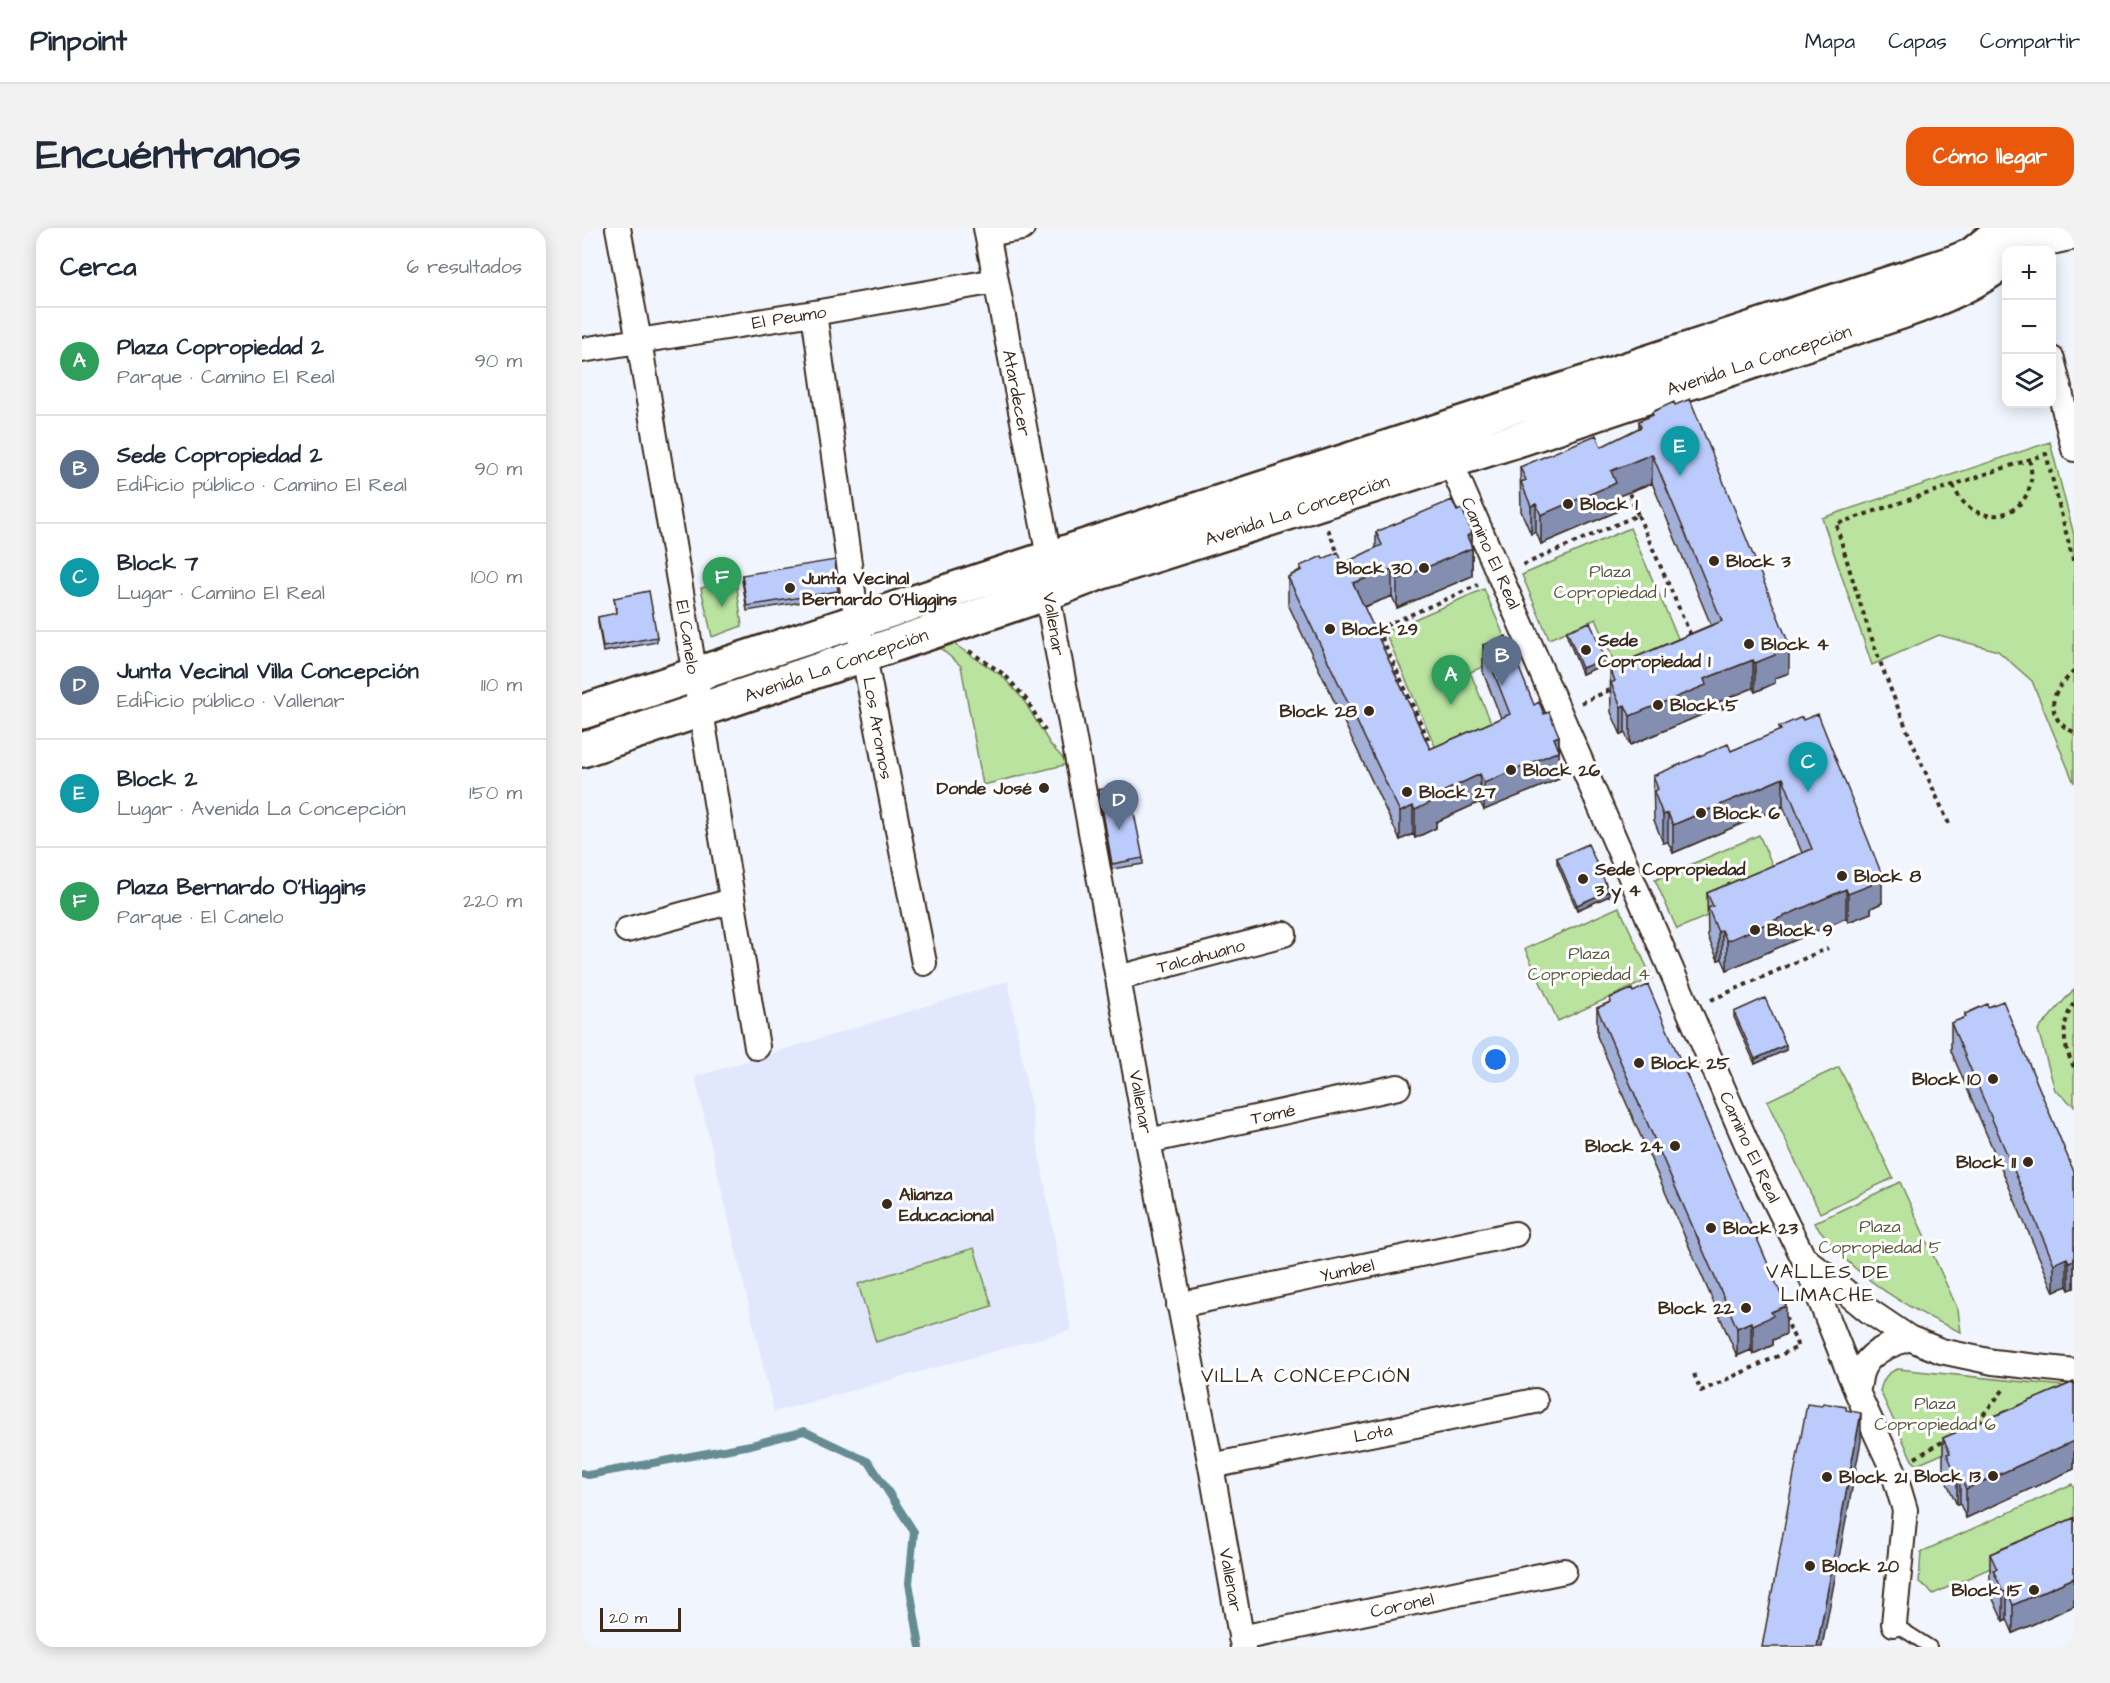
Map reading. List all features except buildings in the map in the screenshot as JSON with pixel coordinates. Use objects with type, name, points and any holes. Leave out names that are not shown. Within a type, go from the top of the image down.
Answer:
[{"type":"street","name":"El Canelo","points":[[618,228],[757,1047]]},
{"type":"street","points":[[986,231],[1022,228]]},
{"type":"street","name":"Atardecer","points":[[986,231],[1049,557]]},
{"type":"street","points":[[2017,242],[2074,237]]},
{"type":"street","name":"Avenida La Concepción","points":[[582,750],[931,633],[1099,573],[1450,461],[1930,302],[1980,277],[2017,242]]},
{"type":"street","name":"Avenida La Concepción","points":[[582,712],[1049,557],[2017,242]]},
{"type":"street","name":"El Peumo","points":[[582,350],[996,281]]},
{"type":"street","name":"Los Aromos","points":[[814,313],[857,621],[924,963]]},
{"type":"street","points":[[2056,375],[2074,449]]},
{"type":"street","name":"Camino El Real","points":[[1450,461],[1750,1151],[1803,1257],[1869,1311],[1909,1338],[1941,1351],[1993,1362],[2074,1371]]},
{"type":"street","name":"Vallenar","points":[[1049,557],[1047,593],[1242,1642]]},
{"type":"street","points":[[627,930],[732,901]]},
{"type":"street","name":"Talcahuano","points":[[1118,978],[1284,934]]},
{"type":"street","name":"Tomé","points":[[1148,1141],[1398,1087]]},
{"type":"street","name":"Yumbel","points":[[1179,1305],[1515,1234]]},
{"type":"street","points":[[1803,1257],[1857,1392],[1893,1470],[1905,1510],[1894,1624]]},
{"type":"street","points":[[1857,1392],[1861,1373],[1866,1362],[1874,1353],[1909,1338]]},
{"type":"street","name":"Lota","points":[[1211,1466],[1535,1401]]},
{"type":"street","name":"Coronel","points":[[1242,1642],[1564,1571]]},
{"type":"lane","points":[[1894,1624],[1930,1647]]},
{"type":"path","points":[[1949,824],[1888,684],[1860,605],[1836,525],[2046,454],[2074,564]]},
{"type":"path","points":[[1953,485],[1963,504],[1972,510],[1993,516],[2004,514],[2014,510],[2029,492],[2032,482],[2029,459]]},
{"type":"path","points":[[1625,485],[1693,641]]},
{"type":"path","points":[[1519,567],[1638,515]]},
{"type":"path","points":[[1329,532],[1342,564]]},
{"type":"path","points":[[1419,735],[1422,743],[1429,741],[1380,634],[1382,629],[1485,582]]},
{"type":"path","points":[[931,633],[951,639],[1005,675],[1026,699],[1047,734]]},
{"type":"path","points":[[1387,663],[1406,706]]},
{"type":"path","points":[[2074,671],[2056,692],[2053,702],[2054,713],[2059,722],[2065,729],[2074,732]]},
{"type":"path","points":[[1577,705],[1617,687]]},
{"type":"path","points":[[1716,692],[1725,712]]},
{"type":"path","points":[[1709,1001],[1828,948]]},
{"type":"path","points":[[2074,1003],[2064,1029],[2067,1054],[2074,1067]]},
{"type":"path","points":[[1694,1374],[1701,1391],[1798,1347],[1784,1315]]},
{"type":"path","points":[[1959,1433],[1977,1422],[2023,1366]]},
{"type":"path","points":[[1893,1470],[1949,1438]]},
{"type":"shaded area","name":"Alianza Educacional","points":[[1008,981],[1071,1330],[774,1412],[695,1077]]},
{"type":"green space","points":[[2050,442],[2074,535],[2074,783],[2032,681],[1998,651],[1939,635],[1872,665],[1822,518]]},
{"type":"green space","name":"Plaza Copropiedad 1","points":[[1630,528],[1684,652],[1621,678],[1596,619],[1549,639],[1522,575]]},
{"type":"green space","points":[[736,580],[742,626],[712,637],[701,588]]},
{"type":"green space","points":[[1484,589],[1512,655],[1470,672],[1498,739],[1442,762],[1385,632]]},
{"type":"green space","points":[[948,640],[1002,676],[1023,699],[1050,744],[1068,764],[983,785],[961,666],[940,648]]},
{"type":"green space","points":[[1759,835],[1781,884],[1677,929],[1655,880]]},
{"type":"green space","name":"Plaza Copropiedad 4","points":[[1619,907],[1652,978],[1558,1021],[1525,949]]},
{"type":"green space","points":[[2074,989],[2074,1106],[2055,1090],[2038,1030]]},
{"type":"green space","points":[[1839,1067],[1893,1178],[1820,1213],[1767,1101]]},
{"type":"green space","name":"Plaza Copropiedad 5","points":[[1900,1182],[1958,1310],[1961,1332],[1914,1309],[1870,1281],[1844,1258],[1814,1223]]},
{"type":"green space","points":[[974,1248],[992,1306],[876,1342],[858,1284]]},
{"type":"green space","name":"Plaza Copropiedad 6","points":[[1898,1369],[2074,1387],[2074,1396],[1917,1465],[1912,1460],[1880,1391],[1886,1377]]},
{"type":"green space","points":[[2072,1484],[2074,1488],[2074,1530],[1933,1594],[1919,1582],[1921,1552]]},
{"type":"waterway","points":[[582,1473],[588,1475],[751,1445],[804,1431],[869,1462],[914,1532],[909,1583],[920,1647]]},
{"type":"place","name":"Block 2","points":[[1680,476]]},
{"type":"place","name":"Block 1","points":[[1568,504]]},
{"type":"place","name":"Block 3","points":[[1714,561]]},
{"type":"place","name":"Block 30","points":[[1424,568]]},
{"type":"place","name":"Junta Vecinal Bernardo O'Higgins","points":[[790,588]]},
{"type":"place","name":"Plaza Bernardo O'Higgins","points":[[722,607]]},
{"type":"place","name":"Block 29","points":[[1330,629]]},
{"type":"place","name":"Block 4","points":[[1749,644]]},
{"type":"place","name":"Sede Copropiedad 1","points":[[1586,650]]},
{"type":"place","name":"Sede Copropiedad 2","points":[[1502,686]]},
{"type":"place","name":"Plaza Copropiedad 2","points":[[1451,705]]},
{"type":"place","name":"Block 5","points":[[1658,705]]},
{"type":"place","name":"Block 28","points":[[1369,711]]},
{"type":"place","name":"Block 26","points":[[1511,770]]},
{"type":"place","name":"Donde José","points":[[1044,788]]},
{"type":"place","name":"Block 27","points":[[1407,792]]},
{"type":"place","name":"Block 7","points":[[1808,792]]},
{"type":"place","name":"Block 6","points":[[1701,813]]},
{"type":"place","name":"Junta Vecinal Villa Concepción","points":[[1119,830]]},
{"type":"place","name":"Block 8","points":[[1842,876]]},
{"type":"place","name":"Sede Copropiedad 3 y 4","points":[[1583,879]]},
{"type":"place","name":"Block 9","points":[[1755,930]]},
{"type":"place","name":"Block 25","points":[[1639,1063]]},
{"type":"place","name":"Block 10","points":[[1993,1079]]},
{"type":"place","name":"Block 24","points":[[1675,1146]]},
{"type":"place","name":"Block 11","points":[[2028,1162]]},
{"type":"place","name":"Alianza Educacional","points":[[887,1204]]},
{"type":"place","name":"Block 23","points":[[1711,1228]]},
{"type":"place","name":"Block 22","points":[[1746,1308]]},
{"type":"place","name":"Block 13","points":[[1993,1476]]},
{"type":"place","name":"Block 21","points":[[1827,1477]]},
{"type":"place","name":"Block 20","points":[[1810,1566]]},
{"type":"place","name":"Block 15","points":[[2034,1590]]},
{"type":"district","name":"VALLES DE LIMACHE","points":[[1828,1282]]},
{"type":"district","name":"VILLA CONCEPCIÓN","points":[[1306,1375]]}]
